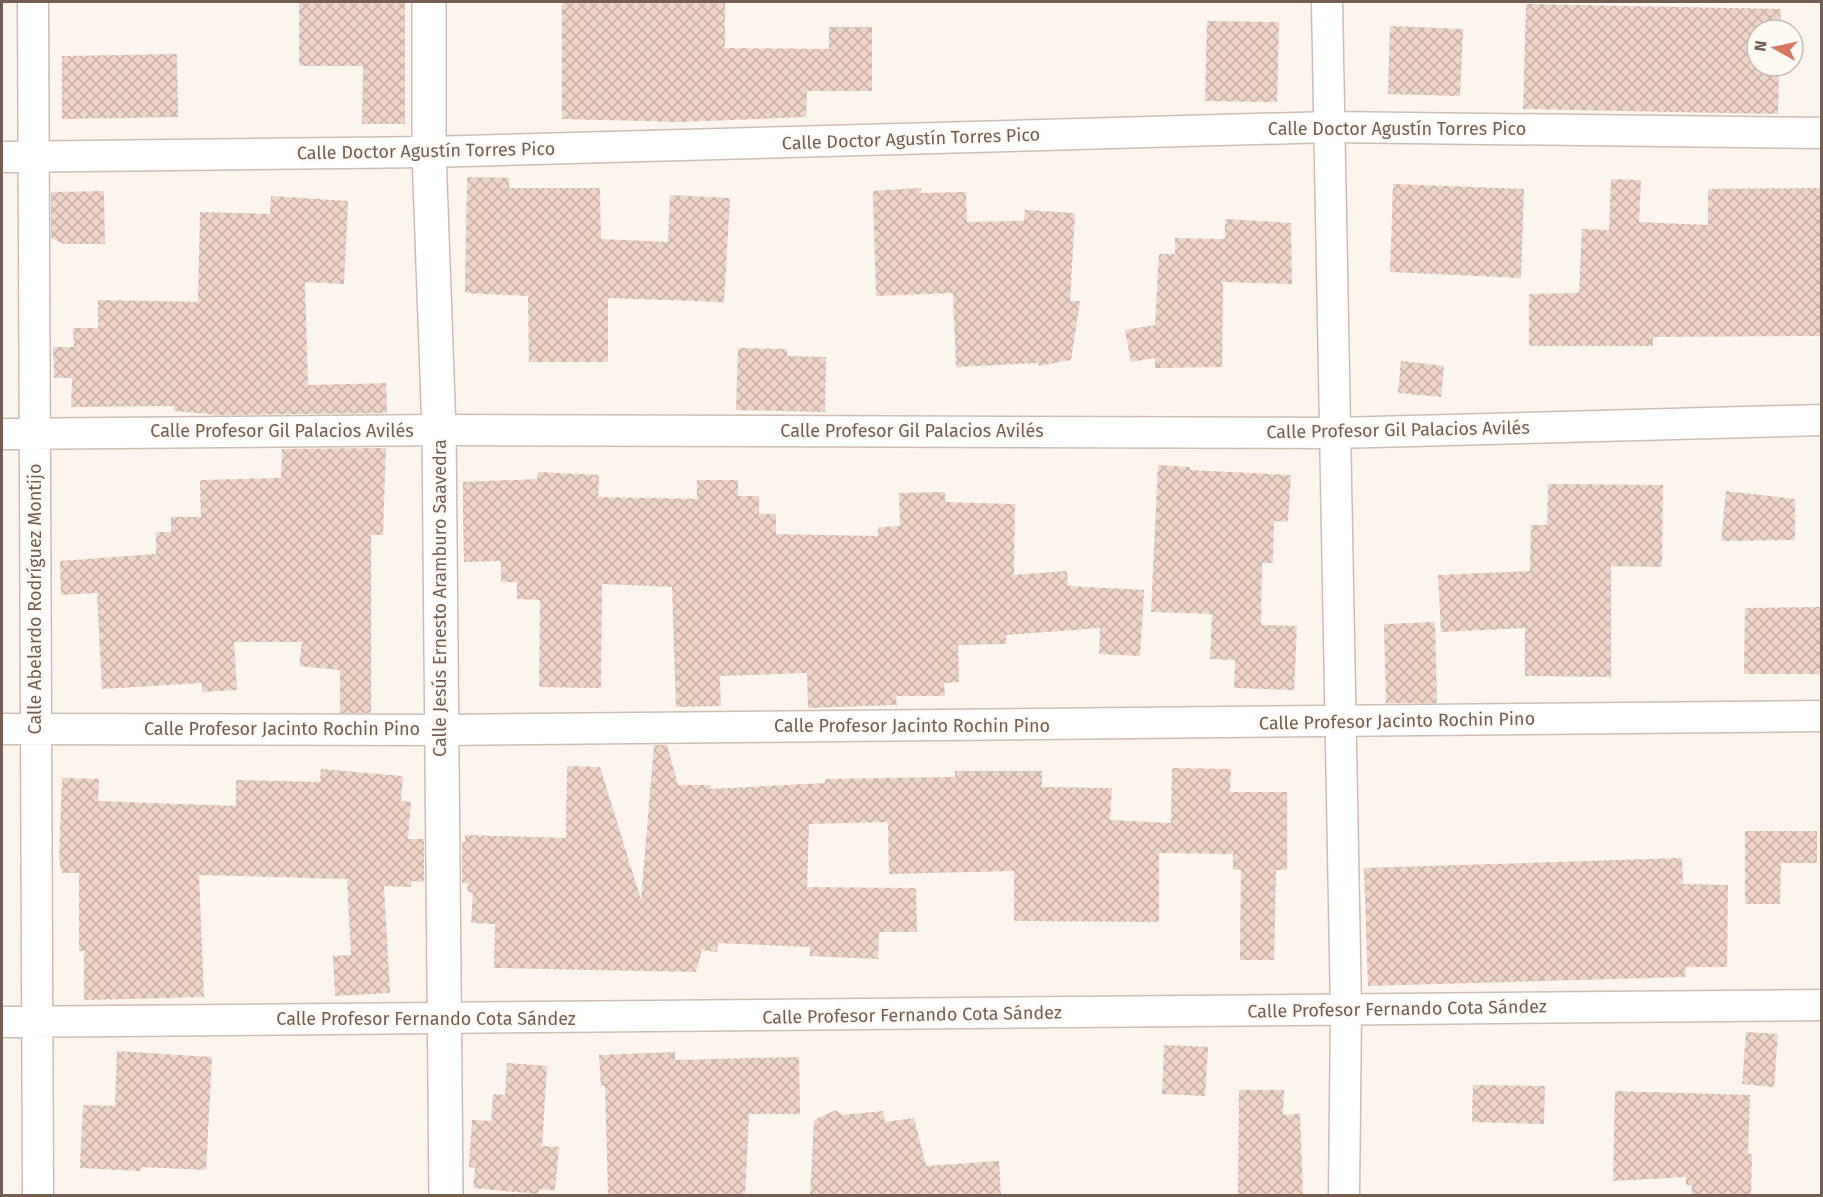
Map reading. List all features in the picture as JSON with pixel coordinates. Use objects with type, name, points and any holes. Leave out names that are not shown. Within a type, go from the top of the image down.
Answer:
[{"type":"street","name":"Calle Abelardo Rodríguez Montijo","points":[[33,2],[38,1196]]},
{"type":"street","name":"Calle Jesús Ernesto Aramburo Saavedra","points":[[429,2],[429,152],[439,430],[446,1196]]},
{"type":"street","points":[[1327,2],[1346,1010],[1344,1196]]},
{"type":"street","name":"Calle Doctor Agustín Torres Pico","points":[[2,157],[429,152],[1330,127],[1821,133]]},
{"type":"street","name":"Calle Profesor Gil Palacios Avilés","points":[[2,434],[439,430],[1335,433],[1821,420]]},
{"type":"street","name":"Calle Profesor Jacinto Rochin Pino","points":[[2,729],[440,730],[1821,716]]},
{"type":"street","name":"Calle Profesor Fernando Cota Sández","points":[[2,1022],[444,1020],[1821,1005]]},
{"type":"building","points":[[299,2],[405,2],[405,124],[362,124],[363,66],[299,66]]},
{"type":"building","points":[[562,2],[725,2],[725,48],[829,49],[829,27],[872,27],[872,91],[807,91],[806,117],[680,122],[562,119]]},
{"type":"building","points":[[1526,4],[1781,9],[1781,18],[1745,18],[1745,78],[1779,78],[1778,114],[1523,109]]},
{"type":"building","points":[[1207,21],[1279,22],[1277,102],[1205,101]]},
{"type":"building","points":[[1390,26],[1463,29],[1460,96],[1388,94]]},
{"type":"building","points":[[177,54],[178,117],[62,119],[62,56]]},
{"type":"building","points":[[467,177],[509,178],[509,188],[600,188],[601,239],[668,242],[670,195],[730,198],[724,302],[608,298],[608,362],[529,362],[528,296],[465,293]]},
{"type":"building","points":[[1611,179],[1641,180],[1639,222],[1708,225],[1708,189],[1821,188],[1821,336],[1653,337],[1653,346],[1529,346],[1529,294],[1579,293],[1582,229],[1609,230]]},
{"type":"building","points":[[1393,184],[1524,189],[1521,278],[1390,272]]},
{"type":"building","points":[[921,188],[921,193],[966,192],[967,222],[1024,221],[1025,210],[1075,213],[1070,301],[1080,301],[1071,360],[1039,366],[1038,363],[956,367],[953,293],[876,296],[873,191]]},
{"type":"building","points":[[104,191],[105,244],[64,244],[51,238],[51,192]]},
{"type":"building","points":[[271,196],[348,201],[344,284],[305,282],[308,385],[386,383],[387,413],[220,415],[174,411],[174,406],[71,407],[72,378],[54,378],[53,347],[74,347],[73,328],[98,328],[98,300],[198,302],[200,212],[270,214]]},
{"type":"building","points":[[1225,219],[1291,223],[1292,284],[1223,282],[1222,367],[1155,368],[1155,358],[1131,362],[1125,330],[1155,325],[1159,254],[1175,254],[1175,238],[1225,239]]},
{"type":"building","points":[[738,348],[787,349],[787,356],[826,357],[825,412],[736,410]]},
{"type":"building","points":[[1401,361],[1444,366],[1441,397],[1398,393]]},
{"type":"building","points":[[386,448],[383,535],[371,535],[371,713],[340,713],[340,670],[299,666],[302,642],[234,642],[237,690],[202,692],[202,683],[102,689],[97,593],[61,595],[60,561],[156,554],[156,532],[171,532],[171,517],[201,517],[200,480],[281,478],[282,449]]},
{"type":"building","points":[[1158,465],[1190,467],[1190,470],[1291,475],[1288,522],[1274,521],[1273,563],[1262,563],[1261,625],[1297,626],[1294,690],[1234,688],[1235,660],[1210,659],[1212,614],[1151,612]]},
{"type":"building","points":[[538,472],[599,475],[598,497],[697,499],[697,480],[738,480],[738,496],[759,496],[759,514],[776,514],[776,534],[878,536],[878,527],[900,526],[899,493],[945,492],[945,502],[1015,504],[1014,575],[1067,571],[1068,586],[1144,590],[1140,656],[1099,654],[1100,628],[1006,635],[1006,644],[958,645],[959,682],[944,683],[945,696],[896,696],[897,705],[808,708],[807,673],[720,676],[721,706],[676,707],[672,587],[602,584],[601,688],[539,687],[540,600],[517,599],[517,582],[501,582],[501,561],[464,562],[463,512],[463,482],[537,479]]},
{"type":"building","points":[[1548,484],[1663,485],[1662,567],[1611,566],[1611,677],[1525,676],[1525,628],[1441,632],[1438,575],[1530,571],[1531,525],[1547,525]]},
{"type":"building","points":[[1726,491],[1795,499],[1795,540],[1721,541]]},
{"type":"building","points":[[1821,607],[1821,674],[1744,674],[1745,608]]},
{"type":"building","points":[[1435,622],[1437,703],[1386,703],[1384,624]]},
{"type":"building","points":[[654,745],[667,745],[678,785],[711,785],[710,789],[825,783],[825,779],[955,777],[955,771],[1042,771],[1042,787],[1112,788],[1110,820],[1171,823],[1172,768],[1231,769],[1230,792],[1287,792],[1287,870],[1276,870],[1274,960],[1240,960],[1241,870],[1233,870],[1233,854],[1159,853],[1159,922],[1014,921],[1014,871],[889,874],[888,822],[809,824],[807,887],[916,888],[917,932],[879,932],[878,959],[810,956],[810,947],[718,943],[717,952],[702,950],[696,972],[494,968],[495,924],[471,923],[473,893],[467,892],[468,883],[462,883],[462,842],[465,842],[465,835],[566,838],[567,766],[600,767],[641,900]]},
{"type":"building","points":[[321,769],[403,776],[401,801],[411,802],[408,839],[424,839],[424,882],[411,881],[411,887],[384,886],[390,993],[335,996],[333,956],[351,955],[347,879],[199,875],[204,997],[84,1000],[84,951],[79,951],[79,873],[62,873],[59,859],[62,778],[99,779],[98,801],[236,806],[236,780],[320,782]]},
{"type":"building","points":[[1745,831],[1817,831],[1817,863],[1781,863],[1780,904],[1745,904]]},
{"type":"building","points":[[1682,858],[1683,884],[1728,885],[1727,967],[1685,967],[1686,977],[1368,986],[1364,868]]},
{"type":"building","points":[[1746,1032],[1778,1034],[1774,1087],[1742,1084]]},
{"type":"building","points":[[1164,1045],[1208,1047],[1205,1096],[1162,1094]]},
{"type":"building","points":[[117,1051],[212,1057],[206,1170],[141,1167],[140,1171],[80,1168],[83,1105],[115,1106]]},
{"type":"building","points":[[675,1052],[675,1060],[799,1057],[800,1114],[749,1114],[745,1196],[608,1196],[605,1086],[601,1086],[599,1055]]},
{"type":"building","points":[[507,1063],[547,1066],[542,1146],[559,1147],[555,1190],[539,1189],[538,1194],[473,1188],[475,1168],[469,1167],[472,1120],[491,1121],[493,1094],[505,1095]]},
{"type":"building","points":[[1473,1085],[1545,1086],[1544,1124],[1472,1122]]},
{"type":"building","points":[[1239,1090],[1284,1090],[1283,1115],[1300,1114],[1303,1196],[1238,1196]]},
{"type":"building","points":[[1615,1091],[1750,1095],[1748,1154],[1752,1154],[1751,1196],[1691,1196],[1692,1185],[1686,1185],[1686,1177],[1613,1181]]},
{"type":"building","points":[[836,1110],[842,1115],[883,1111],[885,1122],[914,1118],[926,1166],[999,1161],[1001,1196],[810,1196],[814,1120]]}]
